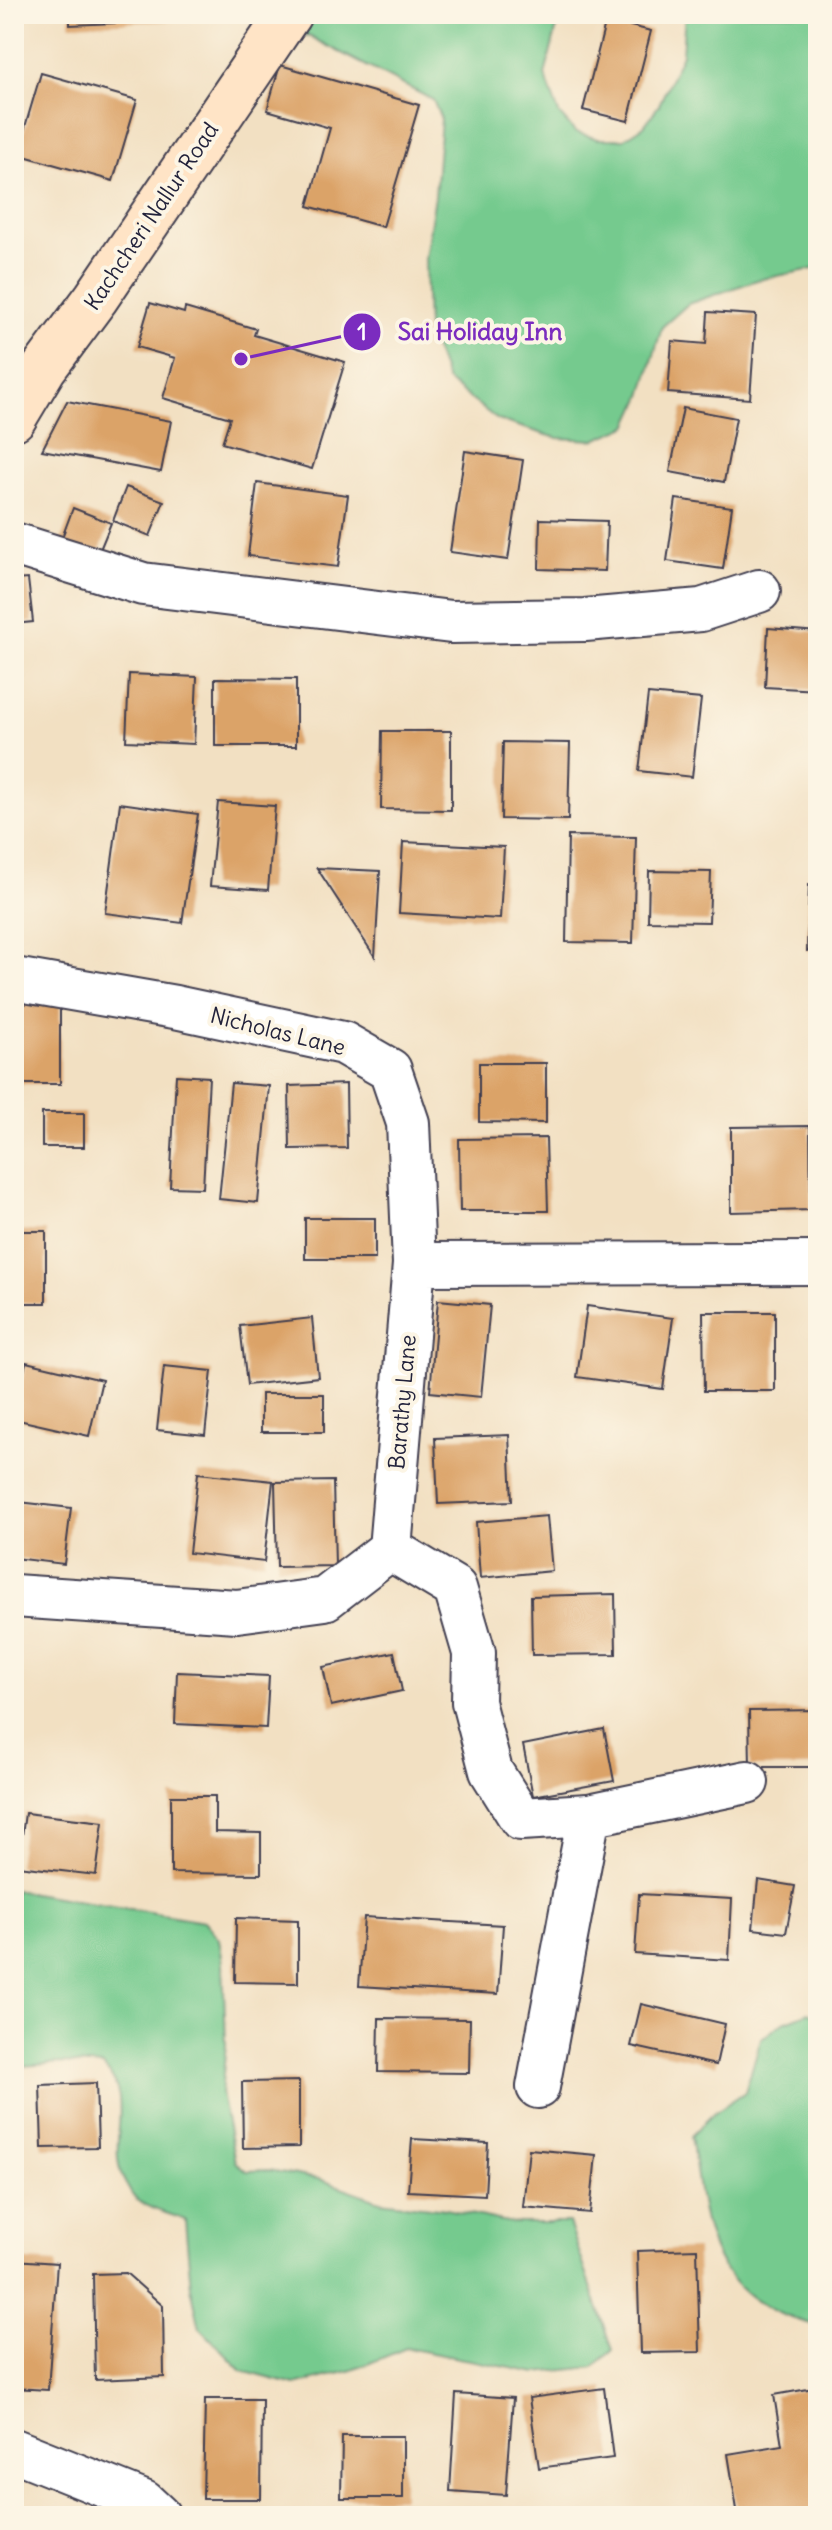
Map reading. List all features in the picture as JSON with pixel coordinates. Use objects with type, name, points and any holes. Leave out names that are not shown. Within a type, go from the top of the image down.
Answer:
[{"type":"street","name":"Kachcheri Nallur Road","points":[[14,418],[44,368],[96,298],[289,14]]},
{"type":"street","points":[[14,544],[143,584],[451,622],[585,620],[701,610],[759,591]]},
{"type":"street","name":"Nicholas Lane","points":[[14,979],[175,1007],[343,1043],[390,1070],[408,1123],[414,1264]]},
{"type":"street","points":[[414,1264],[818,1263]]},
{"type":"street","name":"Barathy Lane","points":[[390,1549],[414,1264]]},
{"type":"street","points":[[14,1596],[237,1611],[325,1599],[390,1549],[455,1588],[474,1653],[473,1702],[491,1771],[521,1819],[589,1815],[747,1782]]},
{"type":"street","points":[[538,2087],[589,1815]]},
{"type":"street","points":[[14,2450],[144,2502],[159,2516]]},
{"type":"green space","points":[[289,14],[560,14],[545,75],[559,114],[575,132],[598,139],[624,139],[644,126],[659,105],[682,54],[685,14],[815,14],[818,27],[818,268],[757,280],[688,304],[662,327],[642,396],[628,426],[595,440],[557,438],[498,420],[447,381],[427,328],[425,258],[435,196],[441,119],[433,100],[283,23]]},
{"type":"green space","points":[[14,1890],[204,1921],[219,1939],[223,1963],[226,2045],[221,2093],[235,2162],[247,2171],[269,2170],[319,2179],[380,2201],[446,2209],[512,2223],[569,2223],[613,2350],[594,2367],[537,2373],[406,2348],[353,2370],[295,2385],[242,2371],[200,2328],[191,2287],[185,2220],[135,2198],[120,2171],[118,2095],[113,2080],[103,2066],[14,2064]]},
{"type":"green space","points":[[809,2012],[818,2018],[818,2326],[781,2314],[751,2297],[732,2280],[719,2260],[703,2214],[691,2136],[715,2112],[745,2092],[761,2039],[784,2022]]},
{"type":"building","points":[[70,14],[186,14],[187,20],[70,25]]},
{"type":"building","points":[[606,20],[651,31],[628,121],[583,110]]},
{"type":"building","points":[[280,65],[419,105],[383,227],[308,206],[330,128],[267,110]]},
{"type":"building","points":[[41,73],[137,100],[113,181],[17,154]]},
{"type":"building","points":[[150,303],[184,313],[185,308],[256,329],[254,335],[345,362],[312,469],[222,443],[230,418],[163,398],[175,358],[137,347]]},
{"type":"building","points":[[708,312],[756,315],[750,399],[668,393],[672,341],[706,344]]},
{"type":"building","points":[[67,401],[171,421],[161,472],[42,450]]},
{"type":"building","points":[[683,408],[736,418],[724,482],[670,472]]},
{"type":"building","points":[[465,451],[523,460],[508,560],[450,552]]},
{"type":"building","points":[[257,483],[348,495],[338,567],[248,556]]},
{"type":"building","points":[[126,487],[164,501],[150,536],[113,521]]},
{"type":"building","points":[[676,499],[732,507],[723,569],[667,561]]},
{"type":"building","points":[[73,508],[111,523],[97,557],[60,543]]},
{"type":"building","points":[[540,519],[607,521],[605,571],[539,569]]},
{"type":"building","points":[[28,579],[33,622],[14,624],[14,580]]},
{"type":"building","points":[[768,628],[818,632],[818,690],[765,687]]},
{"type":"building","points":[[129,674],[197,677],[194,744],[126,741]]},
{"type":"building","points":[[215,678],[296,679],[296,746],[215,746]]},
{"type":"building","points":[[648,694],[701,699],[692,777],[639,771]]},
{"type":"building","points":[[382,731],[451,731],[451,810],[381,809]]},
{"type":"building","points":[[503,742],[570,743],[568,820],[501,819]]},
{"type":"building","points":[[218,802],[275,806],[268,890],[210,886]]},
{"type":"building","points":[[120,803],[198,814],[182,923],[105,913]]},
{"type":"building","points":[[568,836],[636,837],[633,943],[566,942]]},
{"type":"building","points":[[403,842],[504,847],[500,919],[399,913]]},
{"type":"building","points":[[317,868],[380,871],[375,957]]},
{"type":"building","points":[[649,871],[711,872],[709,922],[648,921]]},
{"type":"building","points":[[809,885],[818,885],[818,951],[807,951]]},
{"type":"building","points":[[14,1001],[60,1001],[60,1084],[14,1084]]},
{"type":"building","points":[[479,1063],[546,1063],[546,1123],[479,1122]]},
{"type":"building","points":[[176,1075],[209,1077],[203,1188],[170,1187]]},
{"type":"building","points":[[231,1083],[269,1086],[258,1203],[219,1199]]},
{"type":"building","points":[[346,1084],[347,1148],[290,1149],[289,1086]]},
{"type":"building","points":[[42,1113],[84,1113],[84,1147],[42,1147]]},
{"type":"building","points":[[810,1126],[811,1210],[731,1212],[731,1127]]},
{"type":"building","points":[[546,1138],[548,1211],[460,1211],[459,1139]]},
{"type":"building","points":[[305,1218],[375,1218],[375,1259],[305,1259]]},
{"type":"building","points":[[14,1231],[46,1231],[46,1303],[14,1303]]},
{"type":"building","points":[[438,1300],[490,1305],[481,1397],[430,1392]]},
{"type":"building","points":[[587,1306],[673,1318],[663,1389],[577,1377]]},
{"type":"building","points":[[703,1312],[775,1312],[775,1391],[704,1391]]},
{"type":"building","points":[[312,1318],[318,1377],[247,1385],[240,1326]]},
{"type":"building","points":[[26,1362],[102,1380],[89,1436],[14,1419]]},
{"type":"building","points":[[164,1366],[212,1371],[205,1435],[157,1430]]},
{"type":"building","points":[[261,1394],[324,1394],[324,1432],[261,1432]]},
{"type":"building","points":[[509,1435],[512,1501],[438,1504],[435,1438]]},
{"type":"building","points":[[198,1473],[273,1481],[264,1562],[189,1553]]},
{"type":"building","points":[[333,1481],[335,1566],[277,1567],[275,1482]]},
{"type":"building","points":[[19,1502],[71,1508],[64,1564],[14,1558]]},
{"type":"building","points":[[547,1516],[552,1571],[480,1578],[476,1522]]},
{"type":"building","points":[[615,1594],[616,1654],[532,1655],[531,1596]]},
{"type":"building","points":[[394,1652],[402,1691],[331,1706],[323,1667]]},
{"type":"building","points":[[177,1672],[269,1676],[266,1728],[175,1724]]},
{"type":"building","points":[[818,1710],[818,1767],[750,1767],[749,1711]]},
{"type":"building","points":[[604,1729],[614,1781],[533,1796],[523,1745]]},
{"type":"building","points":[[171,1796],[215,1796],[215,1832],[261,1833],[261,1874],[171,1873]]},
{"type":"building","points":[[25,1813],[103,1822],[96,1875],[18,1866]]},
{"type":"building","points":[[758,1880],[795,1886],[786,1933],[753,1929]]},
{"type":"building","points":[[639,1894],[732,1899],[729,1960],[635,1954]]},
{"type":"building","points":[[364,1917],[503,1925],[498,1994],[359,1986]]},
{"type":"building","points":[[236,1918],[298,1920],[298,1983],[235,1982]]},
{"type":"building","points":[[641,2004],[725,2024],[716,2065],[631,2046]]},
{"type":"building","points":[[379,2018],[470,2019],[469,2073],[378,2072]]},
{"type":"building","points":[[299,2081],[299,2147],[243,2148],[242,2082]]},
{"type":"building","points":[[96,2083],[98,2147],[42,2148],[40,2085]]},
{"type":"building","points":[[412,2139],[488,2143],[485,2195],[408,2191]]},
{"type":"building","points":[[529,2149],[596,2155],[590,2213],[523,2207]]},
{"type":"building","points":[[697,2249],[700,2352],[640,2353],[637,2251]]},
{"type":"building","points":[[14,2260],[57,2263],[48,2390],[14,2388]]},
{"type":"building","points":[[126,2273],[163,2306],[164,2377],[95,2380],[93,2274]]},
{"type":"building","points":[[604,2388],[613,2458],[539,2468],[529,2398]]},
{"type":"building","points":[[814,2388],[818,2412],[818,2516],[738,2516],[728,2454],[782,2445],[774,2395]]},
{"type":"building","points":[[456,2394],[513,2398],[506,2495],[450,2491]]},
{"type":"building","points":[[205,2399],[262,2399],[261,2499],[203,2499]]},
{"type":"building","points":[[342,2436],[403,2436],[403,2498],[341,2498]]},
{"type":"place","name":"Sai Holiday Inn","points":[[241,359]]}]
